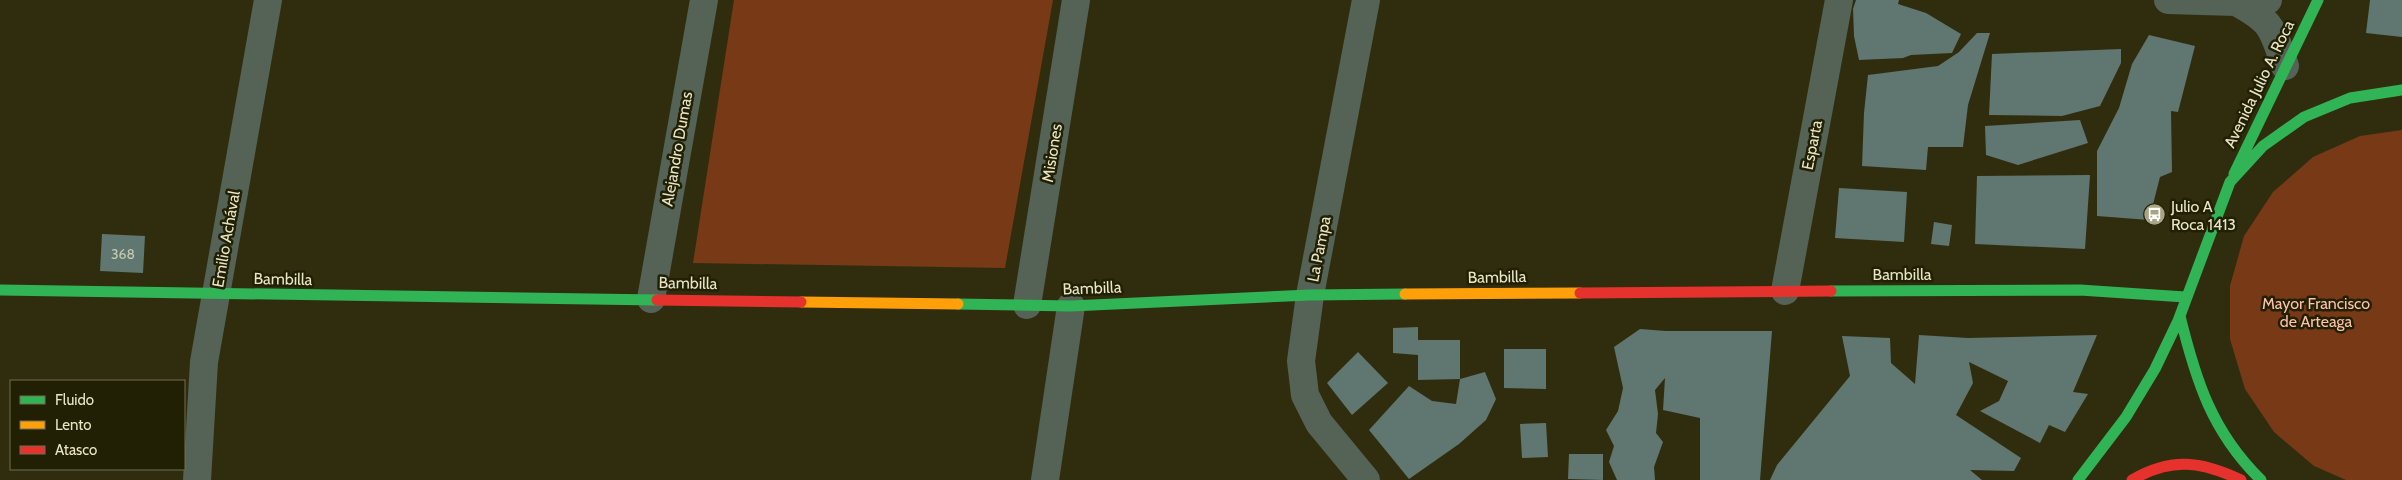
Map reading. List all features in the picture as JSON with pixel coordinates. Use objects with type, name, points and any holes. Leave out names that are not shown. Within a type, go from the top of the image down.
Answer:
[{"type":"street","name":"Emilio Achával","points":[[197,480],[204,362],[268,0]]},
{"type":"street","name":"Alejandro Dumas","points":[[651,299],[704,0]]},
{"type":"street","name":"Misiones","points":[[1027,305],[1076,0]]},
{"type":"street","name":"Esparta","points":[[1785,290],[1839,0]]},
{"type":"street","points":[[2168,0],[2236,2],[2268,0]]},
{"type":"street","name":"Avenida Julio A. Roca","points":[[2078,480],[2131,409],[2152,373],[2180,316],[2185,297],[2230,182],[2318,0]]},
{"type":"street","name":"La Pampa","points":[[1360,1],[1310,295],[1301,360],[1305,395],[1319,423],[1366,480]]},
{"type":"street","points":[[2236,2],[2260,15],[2273,30],[2286,66]]},
{"type":"street","name":"Avenida Julio A. Roca","points":[[2230,182],[2263,146],[2304,117],[2350,98],[2402,90]]},
{"type":"street","name":"Bambilla","points":[[0,290],[216,295],[651,299],[1071,306],[1310,295],[1785,290],[2080,290],[2185,297]]},
{"type":"street","points":[[1045,480],[1071,306]]},
{"type":"street","name":"Avenida Julio A. Roca","points":[[2180,316],[2190,358],[2209,414],[2242,464],[2261,480]]},
{"type":"street","points":[[2132,480],[2164,464],[2183,464],[2220,469],[2242,480]]},
{"type":"green space","points":[[734,0],[1053,0],[1005,268],[693,263]]},
{"type":"green space","name":"Mayor Francisco de Arteaga","points":[[2402,130],[2402,480],[2346,480],[2314,466],[2274,432],[2245,389],[2230,339],[2230,286],[2244,236],[2273,192],[2313,157],[2360,136]]},
{"type":"building","points":[[1856,0],[1899,0],[1898,4],[1926,13],[1961,34],[1952,53],[1859,60],[1854,36],[1853,9]]},
{"type":"building","points":[[2370,0],[2402,0],[2402,37],[2366,33]]},
{"type":"building","points":[[1977,33],[1990,33],[1968,105],[1963,147],[1928,147],[1926,170],[1862,166],[1868,75],[1938,66],[1959,52]]},
{"type":"building","points":[[2149,35],[2195,46],[2178,112],[2171,111],[2172,172],[2160,177],[2149,220],[2097,216],[2097,151],[2119,108],[2132,64]]},
{"type":"building","points":[[2121,49],[2121,63],[2100,106],[2062,116],[1989,115],[1992,54]]},
{"type":"building","points":[[2080,120],[2088,143],[2018,165],[1986,155],[1985,126]]},
{"type":"building","points":[[2090,175],[2085,249],[1975,244],[1977,176]]},
{"type":"building","points":[[1839,188],[1907,192],[1904,242],[1835,238]]},
{"type":"building","points":[[1934,222],[1952,225],[1949,246],[1931,244]]},
{"type":"building","points":[[102,234],[145,236],[143,273],[100,271]]},
{"type":"building","points":[[1418,327],[1418,340],[1460,340],[1460,379],[1418,380],[1418,355],[1393,353],[1393,328]]},
{"type":"building","points":[[1640,329],[1666,331],[1772,331],[1760,480],[1700,480],[1700,418],[1663,410],[1665,378],[1655,390],[1658,414],[1656,433],[1663,442],[1654,467],[1655,480],[1617,480],[1609,462],[1614,446],[1606,430],[1618,411],[1623,388],[1614,347]]},
{"type":"building","points":[[1919,335],[1968,338],[2097,335],[2073,392],[2088,394],[2065,432],[2049,425],[2040,443],[1980,411],[1999,401],[2008,381],[1969,362],[1973,383],[1956,415],[2021,458],[2014,471],[1970,470],[1982,480],[1770,480],[1777,465],[1850,376],[1842,336],[1890,338],[1891,363],[1915,384]]},
{"type":"building","points":[[1504,349],[1546,349],[1546,389],[1504,388]]},
{"type":"building","points":[[1358,352],[1388,383],[1352,415],[1327,383]]},
{"type":"building","points":[[1485,372],[1496,399],[1486,420],[1459,444],[1409,479],[1369,430],[1409,386],[1432,401],[1456,404],[1460,379]]},
{"type":"building","points":[[1546,423],[1548,457],[1522,458],[1520,424]]},
{"type":"building","points":[[1569,454],[1603,454],[1603,480],[1568,479]]},
{"type":"traffic: fast","points":[[2234,174],[2318,0]]},
{"type":"traffic: fast","points":[[2078,480],[2126,417],[2155,369],[2178,321],[2230,182],[2263,146],[2304,117],[2350,98],[2402,90]]},
{"type":"traffic: fast","points":[[0,290],[657,300]]},
{"type":"traffic: fast","points":[[1831,291],[2080,290],[2185,297]]},
{"type":"traffic: fast","points":[[958,304],[1071,306],[1310,295],[1405,294]]},
{"type":"traffic: fast","points":[[2180,316],[2193,362],[2208,404],[2230,443],[2261,480]]},
{"type":"traffic: slow","points":[[1405,294],[1580,293]]},
{"type":"traffic: slow","points":[[801,302],[958,304]]},
{"type":"traffic: jam","points":[[1580,293],[1831,291]]},
{"type":"traffic: jam","points":[[657,300],[801,302]]},
{"type":"traffic: jam","points":[[2132,480],[2160,468],[2186,464],[2213,469],[2241,480]]},
{"type":"place","name":"Julio A Roca 1413","points":[[2155,215]]}]
